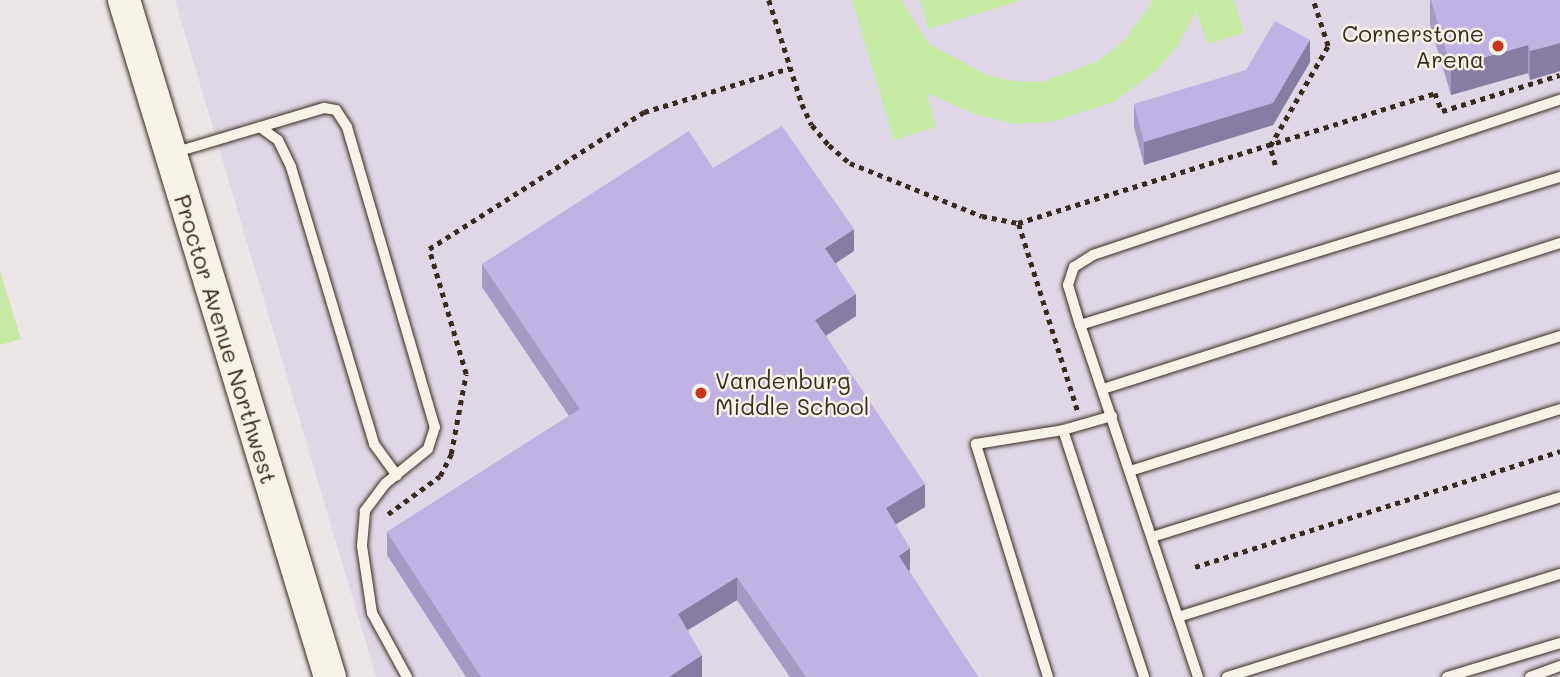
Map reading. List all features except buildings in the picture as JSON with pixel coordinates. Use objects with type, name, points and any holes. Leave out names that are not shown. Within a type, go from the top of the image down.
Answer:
[{"type":"street","name":"Proctor Avenue Northwest","points":[[124,0],[330,677]]},
{"type":"lane","points":[[1199,677],[1080,325],[1068,285],[1074,267],[1093,255],[1560,100]]},
{"type":"lane","points":[[170,154],[324,108],[336,110],[346,127],[435,427],[428,449],[397,476],[365,511],[362,546],[372,613],[407,677]]},
{"type":"lane","points":[[260,127],[278,140],[291,167],[374,443],[397,476]]},
{"type":"lane","points":[[1080,325],[1560,177]]},
{"type":"lane","points":[[1103,389],[1560,243]]},
{"type":"lane","points":[[1130,471],[1560,336]]},
{"type":"lane","points":[[1152,537],[1560,409]]},
{"type":"lane","points":[[1048,677],[976,444],[1063,430],[1112,416]]},
{"type":"lane","points":[[1063,430],[1143,677]]},
{"type":"lane","points":[[1178,617],[1560,497]]},
{"type":"lane","points":[[1227,677],[1560,573]]},
{"type":"lane","points":[[1447,677],[1560,643]]},
{"type":"lane","points":[[1530,677],[1560,666]]},
{"type":"path","points":[[769,0],[811,125],[850,163],[982,216],[1018,223]]},
{"type":"path","points":[[1275,165],[1270,146],[1328,46],[1313,0]]},
{"type":"path","points":[[388,514],[440,476],[451,454],[467,374],[429,249],[644,112],[790,68]]},
{"type":"path","points":[[1195,567],[1560,451]]},
{"type":"shaded area","points":[[175,0],[1560,0],[1560,677],[376,677]]},
{"type":"green space","points":[[852,0],[901,0],[928,43],[989,76],[1016,81],[1043,82],[1098,61],[1125,40],[1154,0],[1234,0],[1244,33],[1208,44],[1196,11],[1177,47],[1156,71],[1114,102],[1051,122],[1015,124],[974,114],[927,93],[936,127],[894,140]]},
{"type":"green space","points":[[920,0],[1023,0],[928,29]]},
{"type":"green space","points":[[0,271],[21,339],[0,345]]},
{"type":"place","name":"Cornerstone Arena","points":[[1498,46]]},
{"type":"place","name":"Vandenburg Middle School","points":[[701,393]]}]
